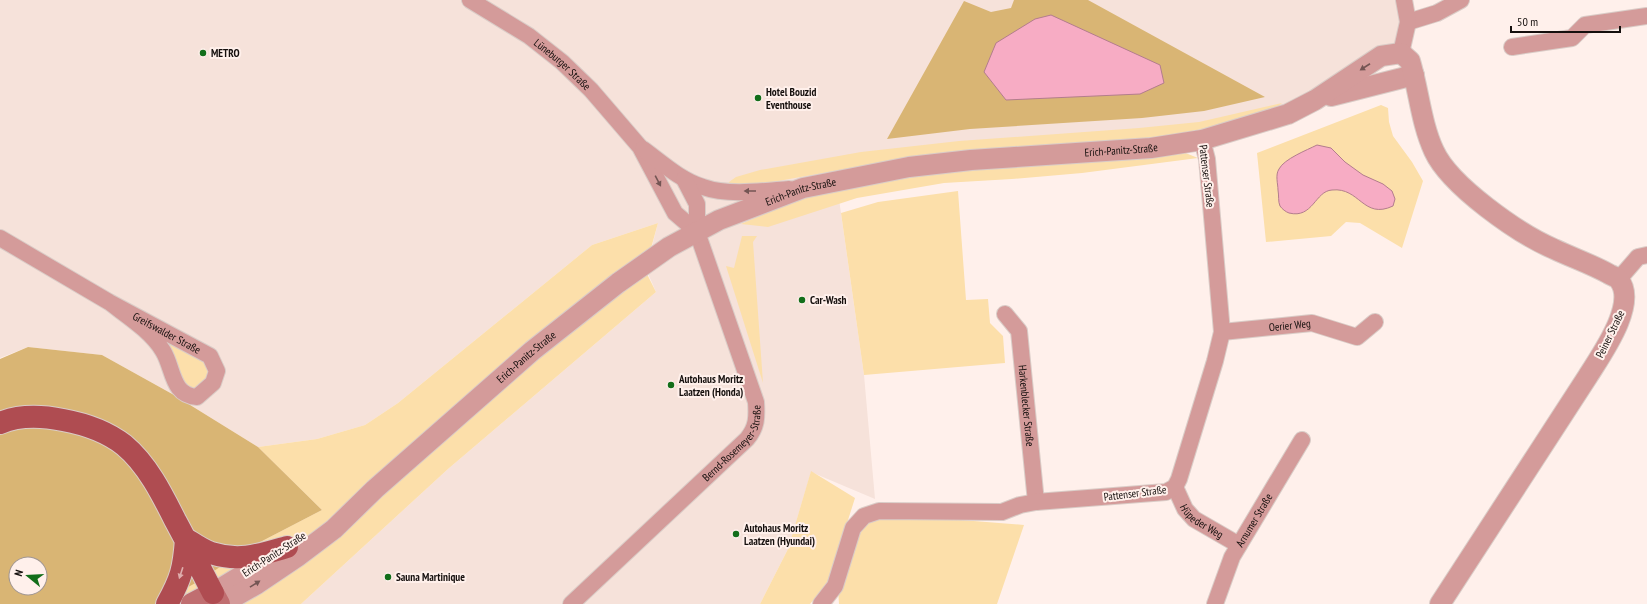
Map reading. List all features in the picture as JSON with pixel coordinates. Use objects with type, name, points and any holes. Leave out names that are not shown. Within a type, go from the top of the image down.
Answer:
[{"type":"main road","points":[[0,424],[25,417],[50,417],[77,422],[102,431],[124,446],[143,464],[165,500],[218,600]]},
{"type":"main road","points":[[186,539],[209,552],[229,557],[250,557],[287,547]]},
{"type":"main road","points":[[167,604],[177,586],[184,565],[186,539]]},
{"type":"main road","name":"Erich-Panitz-Straße","points":[[192,604],[218,600]]},
{"type":"street","name":"Lüneburger Straße","points":[[470,0],[529,36],[562,62],[591,90],[640,146],[684,179],[703,187],[722,191],[803,188]]},
{"type":"street","points":[[1404,0],[1408,22],[1401,53],[1410,61],[1427,133],[1434,152],[1446,170],[1461,186],[1529,237],[1593,265],[1619,279],[1638,257],[1647,254]]},
{"type":"street","points":[[1408,22],[1437,13],[1461,0]]},
{"type":"street","points":[[1512,47],[1572,38],[1585,25],[1647,16]]},
{"type":"street","name":"Erich-Panitz-Straße","points":[[218,600],[257,584],[297,557],[334,529],[375,489],[532,351],[618,283],[669,247],[719,220],[803,188],[925,166],[978,160],[1151,148],[1202,140],[1288,114],[1314,100],[1381,56],[1401,53]]},
{"type":"street","name":"Erich-Panitz-Straße","points":[[1314,100],[1414,75]]},
{"type":"street","name":"Pattenser Straße","points":[[821,604],[835,586],[853,528],[864,516],[879,511],[1002,512],[1020,505],[1036,502],[1166,492],[1175,487],[1179,479],[1215,361],[1222,332],[1207,159],[1202,140]]},
{"type":"street","name":"Lüneburger Straße","points":[[640,146],[675,213],[697,232]]},
{"type":"street","name":"Lüneburger Straße","points":[[684,179],[697,204],[697,232]]},
{"type":"street","name":"Bernd-Rosemeyer-Straße","points":[[571,604],[747,439],[756,424],[756,402],[697,232]]},
{"type":"street","name":"Greifswalder Straße","points":[[0,238],[109,302],[210,356],[217,371],[212,383],[197,397],[188,396],[182,392],[164,351],[153,338],[109,302]]},
{"type":"street","name":"Peiner Straße","points":[[1440,604],[1606,346],[1622,314],[1625,299],[1623,288],[1619,279]]},
{"type":"street","name":"Harkenblecker Straße","points":[[1004,314],[1018,331],[1036,502]]},
{"type":"street","name":"Oerier Weg","points":[[1222,332],[1312,323],[1357,337],[1375,322]]},
{"type":"street","name":"Arnumer Straße","points":[[1215,604],[1232,557],[1302,440]]},
{"type":"street","name":"Hüpeder Weg","points":[[1175,487],[1186,509],[1194,519],[1239,545]]},
{"type":"street","name":"Erich-Panitz-Straße","points":[[218,600],[323,521],[375,489]]},
{"type":"shaded area","points":[[0,0],[1404,0],[1408,22],[1392,46],[1295,110],[1180,140],[836,178],[864,375],[875,499],[811,472],[788,549],[760,604],[301,604],[448,469],[656,292],[646,269],[658,223],[592,245],[398,403],[365,425],[317,439],[258,447],[174,395],[102,355],[28,347],[0,358]]},
{"type":"shaded area","points":[[1014,0],[1088,0],[1265,97],[1204,111],[1142,118],[970,129],[887,139],[964,1],[991,12],[1011,8]]},
{"type":"shaded area","points":[[1051,15],[1160,65],[1164,83],[1140,94],[1006,100],[984,72],[996,43],[1035,19]]},
{"type":"shaded area","points":[[1282,103],[1275,109],[1234,123],[1161,137],[884,162],[767,183],[728,186],[729,182],[736,177],[760,170],[861,152],[959,141],[1139,128],[1199,122]]},
{"type":"shaded area","points":[[1381,105],[1388,108],[1389,122],[1393,136],[1412,162],[1423,181],[1402,248],[1360,223],[1346,222],[1331,236],[1266,242],[1257,153]]},
{"type":"shaded area","points":[[1317,145],[1331,148],[1345,162],[1363,175],[1383,184],[1392,191],[1395,199],[1393,206],[1383,209],[1375,209],[1349,193],[1341,190],[1332,190],[1321,195],[1309,209],[1303,212],[1297,214],[1289,213],[1284,210],[1279,203],[1277,177],[1279,169],[1291,158]]},
{"type":"shaded area","points":[[1183,152],[1198,158],[1082,173],[944,183],[857,198],[768,227],[741,224],[790,203],[850,185],[943,171]]},
{"type":"shaded area","points":[[958,191],[966,300],[988,299],[990,323],[1003,336],[1005,363],[864,375],[841,213],[878,202]]},
{"type":"shaded area","points":[[658,223],[645,270],[656,292],[448,469],[301,604],[157,604],[243,551],[322,510],[258,447],[317,439],[365,425],[398,403],[592,245]]},
{"type":"shaded area","points":[[742,236],[757,236],[753,242],[763,383],[726,266],[734,268]]},
{"type":"shaded area","points":[[162,339],[178,339],[217,371],[188,396]]},
{"type":"shaded area","points":[[28,347],[102,355],[174,395],[258,447],[322,510],[243,551],[201,580],[157,604],[0,604],[0,359]]},
{"type":"shaded area","points":[[811,471],[855,498],[828,583],[810,604],[760,604],[788,549]]},
{"type":"shaded area","points":[[885,514],[1024,525],[997,604],[839,604],[838,588],[856,528]]},
{"type":"place","name":"METRO","points":[[203,53]]},
{"type":"place","name":"Hotel Bouzid Eventhouse","points":[[758,98]]},
{"type":"place","name":"Car-Wash","points":[[802,300]]},
{"type":"place","name":"Autohaus Moritz Laatzen (Honda)","points":[[671,385]]},
{"type":"place","name":"Autohaus Moritz Laatzen (Hyundai)","points":[[736,534]]},
{"type":"place","name":"Sauna Martinique","points":[[388,577]]}]
